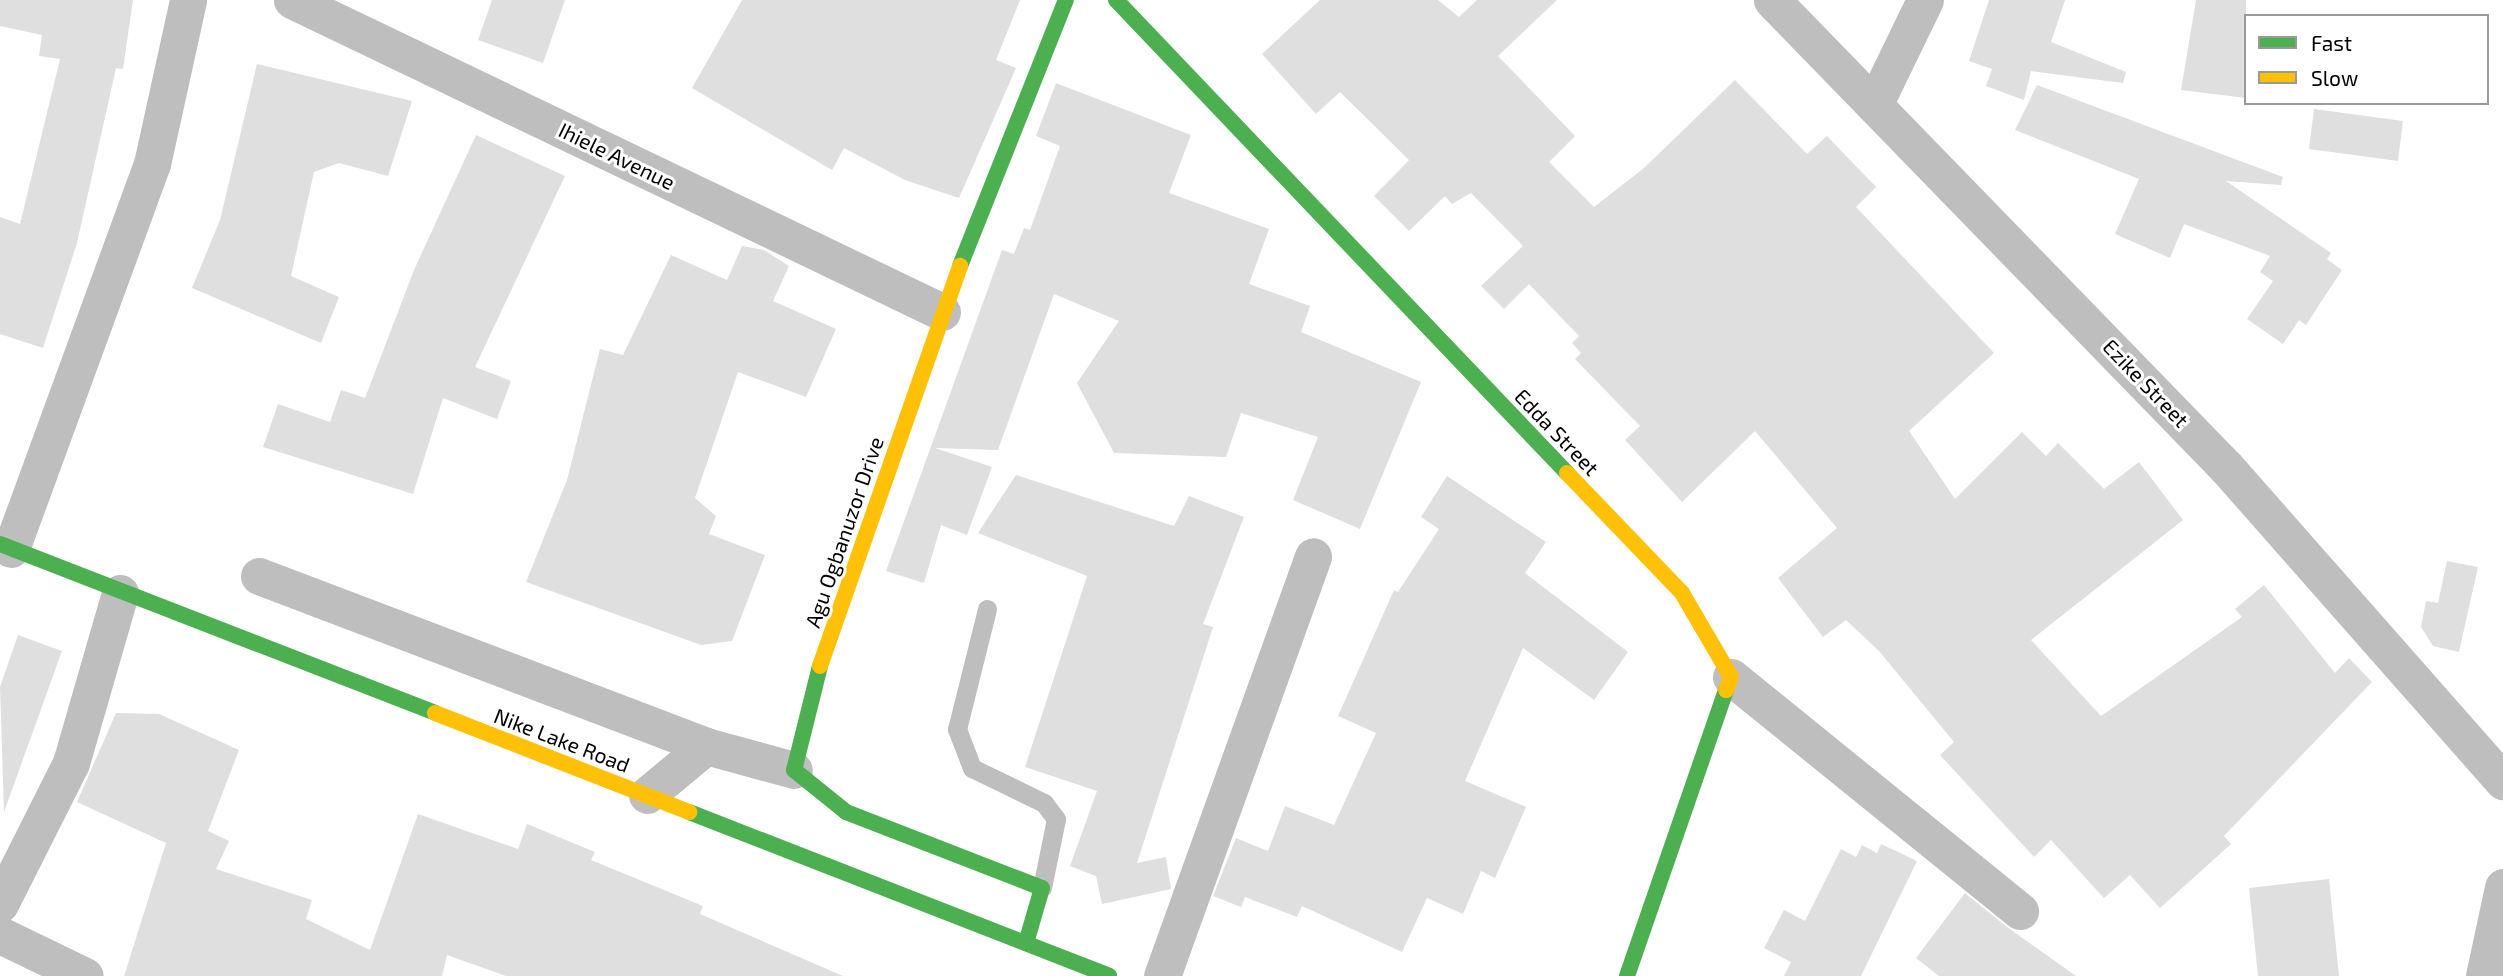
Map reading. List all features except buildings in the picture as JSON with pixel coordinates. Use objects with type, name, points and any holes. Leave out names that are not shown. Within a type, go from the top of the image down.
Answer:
[{"type":"street","points":[[6,547],[152,164],[188,0]]},
{"type":"street","name":"Ihiele Avenue","points":[[292,0],[942,312]]},
{"type":"street","name":"Agu Ogbanuzor Drive","points":[[794,770],[810,694],[942,312],[1066,0]]},
{"type":"street","name":"Edda Street","points":[[1116,0],[1682,593],[1731,677]]},
{"type":"street","name":"Ezike Street","points":[[1772,0],[1876,101],[2226,467],[2503,781]]},
{"type":"street","points":[[1876,101],[1925,0]]},
{"type":"street","name":"Nike Lake Road","points":[[6,547],[1109,976]]},
{"type":"street","points":[[1162,976],[1313,556]]},
{"type":"street","points":[[259,576],[706,746],[794,770],[846,812],[1042,888],[1026,943]]},
{"type":"street","points":[[0,904],[71,763],[120,593]]},
{"type":"street","points":[[1626,976],[1731,677],[2020,911]]},
{"type":"street","points":[[647,795],[706,746]]},
{"type":"street","points":[[2484,976],[2503,887]]},
{"type":"street","points":[[0,934],[85,976]]},
{"type":"lane","points":[[987,609],[957,729],[971,768],[1044,803],[1056,819],[1042,888]]},
{"type":"traffic: fast","points":[[960,266],[1066,0]]},
{"type":"traffic: fast","points":[[1116,0],[1567,473]]},
{"type":"traffic: fast","points":[[0,544],[435,713]]},
{"type":"traffic: fast","points":[[820,666],[794,770],[846,812],[1042,888],[1026,943]]},
{"type":"traffic: fast","points":[[1627,976],[1726,690]]},
{"type":"traffic: fast","points":[[689,812],[1109,976]]},
{"type":"traffic: slow","points":[[820,666],[960,266]]},
{"type":"traffic: slow","points":[[1567,473],[1682,593],[1731,677],[1726,690]]},
{"type":"traffic: slow","points":[[435,713],[689,812]]}]
